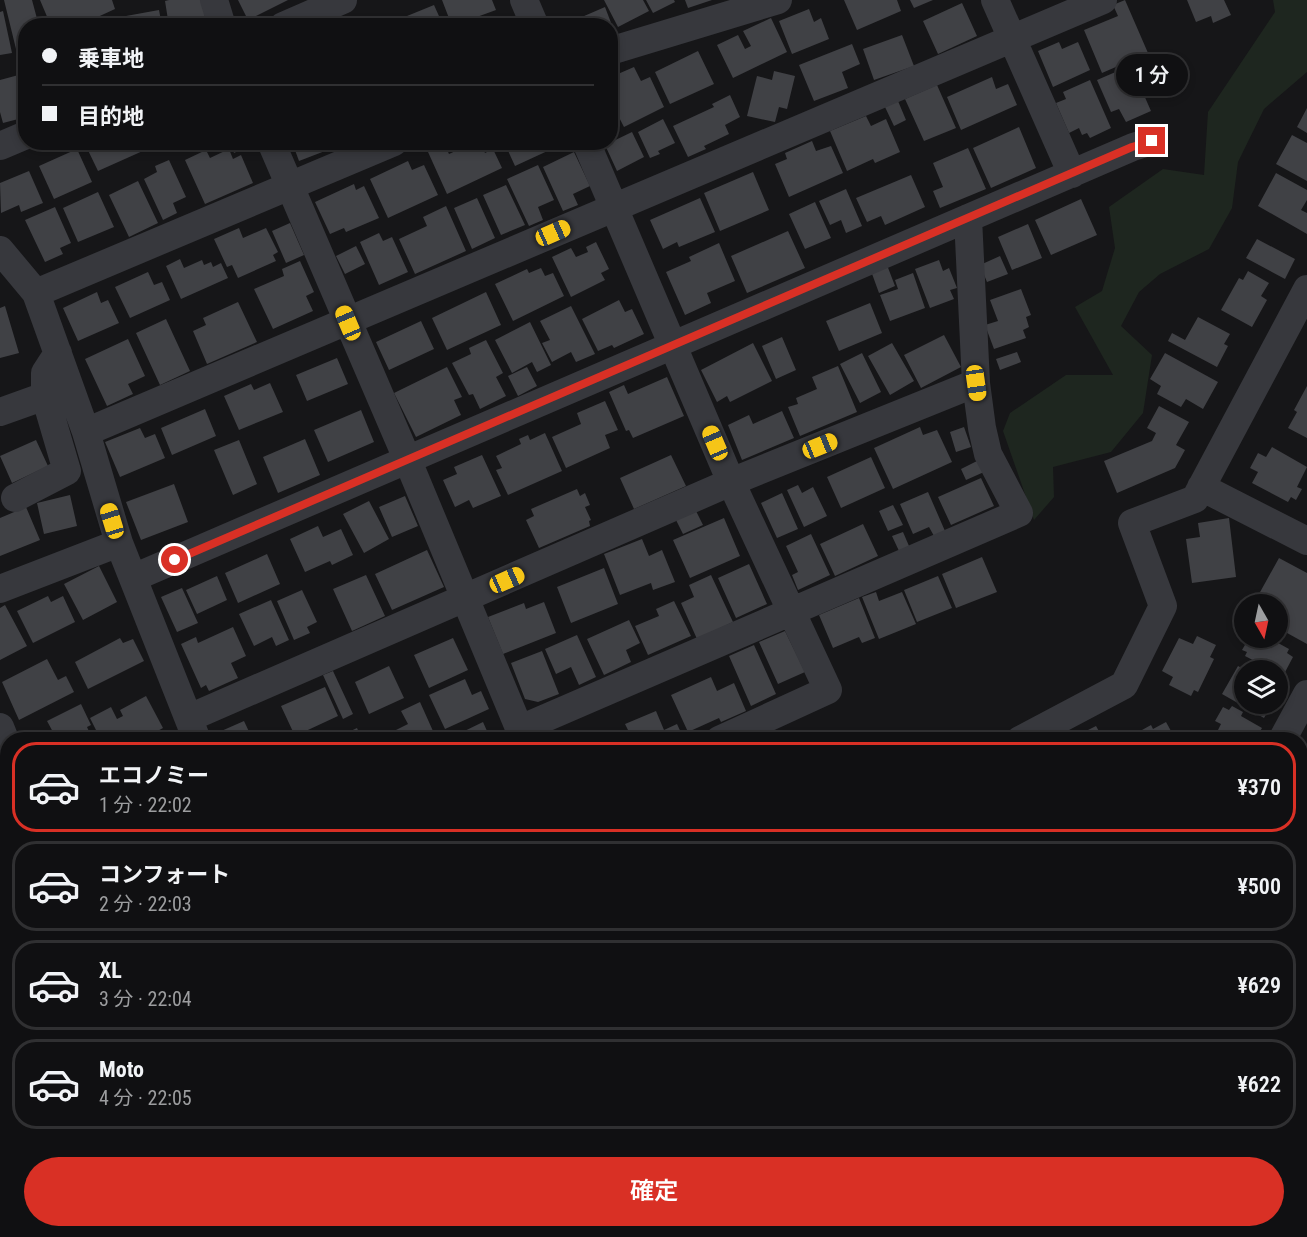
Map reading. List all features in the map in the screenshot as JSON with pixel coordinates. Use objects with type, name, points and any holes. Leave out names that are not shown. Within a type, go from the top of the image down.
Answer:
[{"type":"street","points":[[214,0],[220,18]]},
{"type":"street","points":[[302,18],[344,0]]},
{"type":"street","points":[[524,0],[532,18]]},
{"type":"street","points":[[618,49],[778,0]]},
{"type":"street","points":[[995,0],[1072,174]]},
{"type":"street","points":[[86,432],[348,323],[614,206],[1103,0]]},
{"type":"street","points":[[0,146],[18,138]]},
{"type":"street","points":[[133,578],[1132,147],[1152,141]]},
{"type":"street","points":[[274,150],[408,460],[521,732]]},
{"type":"street","points":[[36,293],[375,150]]},
{"type":"street","points":[[590,150],[731,482],[828,690],[736,732]]},
{"type":"street","points":[[526,732],[790,611],[1019,513],[988,454],[982,428],[976,383],[968,218]]},
{"type":"street","points":[[0,250],[36,293],[86,432],[119,543],[193,729],[466,598],[731,482],[976,383]]},
{"type":"street","points":[[1035,732],[1124,685],[1163,606],[1132,523],[1195,499],[1307,289]]},
{"type":"street","points":[[15,498],[67,471],[45,396],[45,373],[58,353]]},
{"type":"street","points":[[0,412],[45,396]]},
{"type":"street","points":[[1201,487],[1307,541]]},
{"type":"street","points":[[0,589],[119,543]]},
{"type":"street","points":[[1286,732],[1307,694]]},
{"type":"shaded area","points":[[1273,0],[1307,0],[1307,72],[1264,109],[1238,162],[1232,208],[1209,249],[1160,274],[1139,292],[1121,326],[1152,355],[1143,413],[1111,452],[1053,467],[1054,497],[1034,520],[1003,431],[1010,413],[1066,375],[1113,375],[1075,307],[1102,291],[1115,248],[1109,207],[1163,169],[1204,175],[1208,112],[1275,12]]},
{"type":"building","points":[[4,0],[32,0],[37,18],[18,18],[18,49],[16,49]]},
{"type":"building","points":[[40,0],[112,0],[115,9],[95,18],[48,18]]},
{"type":"building","points":[[202,0],[205,17],[168,18],[165,1]]},
{"type":"building","points":[[238,0],[288,0],[252,18],[247,18]]},
{"type":"building","points":[[442,0],[492,0],[496,10],[474,18],[449,18]]},
{"type":"building","points":[[604,0],[643,0],[649,11],[618,27],[618,18],[613,18]]},
{"type":"building","points":[[646,0],[674,0],[675,2],[653,13]]},
{"type":"building","points":[[685,0],[712,0],[688,8]]},
{"type":"building","points":[[844,0],[897,0],[901,11],[857,30]]},
{"type":"building","points":[[910,0],[933,0],[914,8]]},
{"type":"building","points":[[1125,0],[1148,53],[1102,73],[1084,30],[1118,16],[1113,5]]},
{"type":"building","points":[[1187,0],[1224,0],[1231,15],[1213,23],[1211,16],[1196,22]]},
{"type":"building","points":[[962,3],[977,36],[938,54],[923,21]]},
{"type":"building","points":[[434,5],[440,18],[402,18]]},
{"type":"building","points":[[605,7],[609,18],[580,18]]},
{"type":"building","points":[[809,9],[814,22],[821,18],[829,39],[792,54],[779,21]]},
{"type":"building","points":[[159,10],[160,18],[126,18],[126,16]]},
{"type":"building","points":[[3,11],[12,53],[0,55],[0,12]]},
{"type":"building","points":[[771,18],[787,52],[733,78],[717,45],[738,35],[745,49],[751,46],[743,31]]},
{"type":"building","points":[[902,35],[914,66],[874,80],[863,49]]},
{"type":"building","points":[[1059,42],[1062,49],[1078,42],[1090,70],[1053,87],[1038,51]]},
{"type":"building","points":[[852,44],[860,64],[842,72],[848,88],[814,101],[799,65]]},
{"type":"building","points":[[698,51],[714,84],[670,104],[655,72]]},
{"type":"building","points":[[1148,58],[1157,78],[1140,86],[1151,111],[1126,122],[1119,109],[1111,112],[1097,80]]},
{"type":"building","points":[[634,67],[641,81],[650,77],[664,107],[624,127],[618,115],[618,74]]},
{"type":"building","points":[[774,71],[795,76],[787,109],[779,107],[775,122],[747,116],[757,76],[772,80]]},
{"type":"building","points":[[18,75],[18,119],[3,123],[0,112],[0,80]]},
{"type":"building","points":[[992,77],[996,89],[1008,84],[1017,105],[961,130],[947,97]]},
{"type":"building","points":[[1090,80],[1111,128],[1090,138],[1087,133],[1082,135],[1079,128],[1069,133],[1056,103],[1066,99],[1063,92]]},
{"type":"building","points":[[937,85],[956,128],[924,141],[905,99]]},
{"type":"building","points":[[730,95],[740,117],[725,125],[729,134],[704,146],[706,149],[688,157],[673,126],[714,107],[712,104]]},
{"type":"building","points":[[898,101],[906,120],[894,126],[885,107]]},
{"type":"building","points":[[1307,108],[1307,133],[1297,127]]},
{"type":"building","points":[[866,116],[871,126],[886,119],[900,152],[875,163],[873,159],[847,171],[830,131]]},
{"type":"building","points":[[663,119],[675,143],[658,151],[660,154],[650,158],[638,132]]},
{"type":"building","points":[[1019,127],[1036,168],[991,188],[973,148]]},
{"type":"building","points":[[632,132],[644,157],[617,171],[607,150],[618,150],[618,139]]},
{"type":"building","points":[[1292,135],[1307,143],[1307,181],[1276,164]]},
{"type":"building","points":[[812,141],[816,151],[831,146],[843,173],[789,197],[775,164],[787,159],[785,153]]},
{"type":"building","points":[[968,148],[986,189],[940,208],[933,191],[943,187],[933,163]]},
{"type":"building","points":[[77,150],[92,182],[54,199],[39,166]]},
{"type":"building","points":[[88,150],[145,150],[98,171]]},
{"type":"building","points":[[206,150],[210,158],[227,150],[229,150],[233,159],[241,155],[253,183],[205,204],[185,160]]},
{"type":"building","points":[[295,150],[328,150],[299,161]]},
{"type":"building","points":[[447,150],[449,154],[458,150],[484,150],[485,153],[493,150],[502,168],[447,194],[428,152]]},
{"type":"building","points":[[508,150],[550,150],[515,166]]},
{"type":"building","points":[[574,152],[590,186],[573,194],[578,205],[563,211],[543,167]]},
{"type":"building","points":[[169,160],[186,197],[173,203],[177,213],[163,220],[144,179],[157,172],[155,166]]},
{"type":"building","points":[[408,161],[412,170],[424,165],[438,195],[388,218],[370,179]]},
{"type":"building","points":[[538,165],[554,200],[538,207],[543,220],[529,226],[507,179]]},
{"type":"building","points":[[29,171],[43,203],[21,212],[19,205],[1,213],[0,183]]},
{"type":"building","points":[[753,172],[769,210],[720,231],[704,193]]},
{"type":"building","points":[[1276,173],[1307,190],[1307,200],[1301,210],[1307,213],[1307,234],[1258,206]]},
{"type":"building","points":[[911,175],[925,207],[885,225],[881,216],[867,222],[856,198]]},
{"type":"building","points":[[138,181],[158,223],[129,237],[109,195]]},
{"type":"building","points":[[354,184],[356,190],[364,186],[379,218],[346,232],[344,228],[330,234],[315,202]]},
{"type":"building","points":[[506,185],[525,225],[501,235],[483,195]]},
{"type":"building","points":[[846,189],[862,226],[846,233],[841,220],[830,225],[819,201]]},
{"type":"building","points":[[98,192],[114,227],[78,242],[63,208]]},
{"type":"building","points":[[477,198],[495,238],[472,249],[454,208]]},
{"type":"building","points":[[700,198],[715,232],[679,247],[677,242],[663,249],[650,220]]},
{"type":"building","points":[[1081,199],[1097,235],[1051,255],[1035,220]]},
{"type":"building","points":[[815,202],[831,238],[805,249],[789,214]]},
{"type":"building","points":[[446,206],[466,251],[415,274],[399,239],[427,226],[423,217]]},
{"type":"building","points":[[55,207],[71,243],[60,248],[63,254],[45,262],[25,220]]},
{"type":"building","points":[[290,223],[304,255],[286,263],[272,231]]},
{"type":"building","points":[[1028,224],[1042,258],[1012,270],[998,237]]},
{"type":"building","points":[[239,228],[243,238],[266,228],[278,252],[273,255],[276,261],[238,278],[232,265],[227,267],[214,239]]},
{"type":"building","points":[[788,231],[805,268],[747,293],[731,256]]},
{"type":"building","points":[[379,233],[383,241],[392,237],[408,272],[379,285],[360,242]]},
{"type":"building","points":[[1257,239],[1295,259],[1285,279],[1246,258]]},
{"type":"building","points":[[596,242],[609,269],[601,273],[605,280],[571,297],[552,257],[571,248],[576,257],[588,252],[586,247]]},
{"type":"building","points":[[719,243],[735,281],[707,293],[711,303],[685,315],[666,272],[691,261],[689,257]]},
{"type":"building","points":[[356,246],[365,264],[345,274],[336,256]]},
{"type":"building","points":[[1000,256],[1008,274],[987,282],[980,265]]},
{"type":"building","points":[[180,259],[184,268],[202,260],[204,265],[211,262],[213,267],[221,263],[228,278],[181,299],[166,266]]},
{"type":"building","points":[[939,260],[943,271],[949,268],[957,288],[950,290],[954,299],[930,308],[915,269]]},
{"type":"building","points":[[300,261],[314,292],[306,296],[313,311],[273,329],[254,289],[284,276],[282,269]]},
{"type":"building","points":[[887,265],[895,286],[879,293],[871,271]]},
{"type":"building","points":[[541,268],[545,276],[553,273],[564,296],[513,321],[495,284],[527,269],[529,273]]},
{"type":"building","points":[[1248,271],[1269,283],[1261,296],[1267,300],[1252,327],[1221,310],[1239,278],[1243,280]]},
{"type":"building","points":[[148,272],[154,285],[162,282],[170,300],[130,318],[115,287]]},
{"type":"building","points":[[913,273],[925,308],[890,321],[880,295],[898,289],[895,280]]},
{"type":"building","points":[[1021,289],[1031,315],[1026,317],[1029,327],[1023,330],[1026,338],[994,349],[985,325],[998,321],[990,300]]},
{"type":"building","points":[[97,292],[101,303],[108,300],[119,323],[78,341],[63,308]]},
{"type":"building","points":[[486,292],[501,325],[447,350],[432,318]]},
{"type":"building","points":[[619,300],[625,312],[632,309],[644,334],[614,348],[612,345],[598,351],[582,319]]},
{"type":"building","points":[[238,302],[257,342],[207,364],[193,331],[206,325],[203,318]]},
{"type":"building","points":[[870,303],[882,333],[839,351],[826,321]]},
{"type":"building","points":[[5,306],[19,353],[0,358],[0,308]]},
{"type":"building","points":[[571,306],[595,354],[576,362],[571,352],[552,362],[542,343],[550,340],[540,321]]},
{"type":"building","points":[[1198,317],[1230,334],[1224,344],[1228,346],[1217,367],[1168,341],[1172,333],[1185,340]]},
{"type":"building","points":[[166,319],[190,371],[160,385],[136,333]]},
{"type":"building","points":[[421,321],[434,349],[389,370],[376,342]]},
{"type":"building","points":[[530,322],[551,365],[537,372],[532,362],[512,373],[495,340]]},
{"type":"building","points":[[944,335],[961,367],[921,388],[904,355]]},
{"type":"building","points":[[782,337],[796,370],[776,379],[762,346]]},
{"type":"building","points":[[128,339],[145,376],[128,384],[133,394],[107,406],[85,359]]},
{"type":"building","points":[[486,340],[503,373],[496,377],[506,396],[480,409],[473,394],[469,395],[452,363],[471,354],[469,348]]},
{"type":"building","points":[[753,343],[772,381],[730,402],[727,396],[717,402],[701,370]]},
{"type":"building","points":[[892,343],[914,381],[890,395],[868,356]]},
{"type":"building","points":[[1017,352],[1021,362],[1000,370],[996,359]]},
{"type":"building","points":[[862,353],[881,392],[860,403],[840,364]]},
{"type":"building","points":[[1165,353],[1218,382],[1203,409],[1186,399],[1181,407],[1157,394],[1161,386],[1150,379]]},
{"type":"building","points":[[337,358],[348,384],[307,401],[296,375]]},
{"type":"building","points":[[838,366],[857,412],[800,436],[788,407],[798,404],[796,398],[817,389],[812,377]]},
{"type":"building","points":[[447,367],[462,397],[454,400],[461,415],[416,437],[394,393]]},
{"type":"building","points":[[527,367],[537,386],[518,396],[508,376]]},
{"type":"building","points":[[667,377],[684,416],[633,438],[629,430],[626,431],[609,392],[624,385],[628,394]]},
{"type":"building","points":[[270,383],[283,412],[239,430],[224,396],[251,384],[254,390]]},
{"type":"building","points":[[1307,386],[1307,438],[1288,428],[1297,412],[1294,410]]},
{"type":"building","points":[[605,401],[618,430],[605,435],[610,448],[566,468],[552,437],[581,424],[577,413]]},
{"type":"building","points":[[1159,406],[1189,422],[1176,445],[1185,450],[1175,468],[1117,493],[1104,461],[1152,441],[1156,433],[1147,428]]},
{"type":"building","points":[[205,409],[216,436],[172,455],[161,428]]},
{"type":"building","points":[[361,410],[374,442],[328,462],[314,430]]},
{"type":"building","points":[[782,411],[794,438],[742,460],[728,425],[749,415],[753,424]]},
{"type":"building","points":[[920,427],[923,435],[937,430],[952,462],[893,489],[874,448]]},
{"type":"building","points":[[964,427],[971,447],[956,452],[950,432]]},
{"type":"building","points":[[140,428],[145,438],[155,434],[165,458],[120,477],[105,442]]},
{"type":"building","points":[[545,433],[562,471],[508,495],[496,470],[502,468],[496,456],[521,444],[519,439],[528,435],[530,440]]},
{"type":"building","points":[[305,439],[320,475],[278,493],[263,457]]},
{"type":"building","points":[[36,440],[48,466],[12,483],[0,456]]},
{"type":"building","points":[[239,440],[257,484],[233,495],[214,450]]},
{"type":"building","points":[[1272,447],[1307,467],[1297,487],[1302,489],[1296,500],[1291,497],[1288,502],[1252,483],[1258,472],[1250,468],[1258,453],[1266,457]]},
{"type":"building","points":[[482,455],[501,496],[473,508],[469,500],[455,507],[443,480],[457,474],[454,467]]},
{"type":"building","points":[[671,455],[686,486],[634,509],[620,478]]},
{"type":"building","points":[[871,457],[885,488],[841,508],[827,477]]},
{"type":"building","points":[[979,460],[984,472],[966,480],[961,469]]},
{"type":"building","points":[[981,478],[994,506],[951,525],[938,497]]},
{"type":"building","points":[[174,484],[188,522],[141,540],[126,502]]},
{"type":"building","points":[[798,485],[802,493],[813,487],[827,516],[804,527],[787,490]]},
{"type":"building","points":[[577,489],[580,496],[585,493],[590,505],[585,507],[591,520],[589,521],[590,526],[539,548],[526,520],[534,516],[531,509]]},
{"type":"building","points":[[928,492],[945,531],[934,536],[929,527],[913,534],[900,504]]},
{"type":"building","points":[[782,493],[798,529],[777,538],[761,503]]},
{"type":"building","points":[[70,495],[77,526],[44,534],[37,503]]},
{"type":"building","points":[[405,496],[418,526],[392,537],[379,507]]},
{"type":"building","points":[[369,501],[389,539],[364,553],[343,514]]},
{"type":"building","points":[[893,505],[903,525],[888,531],[879,511]]},
{"type":"building","points":[[26,507],[40,540],[0,556],[0,518]]},
{"type":"building","points":[[695,509],[703,525],[683,534],[675,518]]},
{"type":"building","points":[[724,518],[740,556],[690,578],[673,540]]},
{"type":"building","points":[[1229,518],[1236,577],[1192,583],[1186,539],[1200,537],[1198,523]]},
{"type":"building","points":[[863,524],[878,556],[835,576],[820,544]]},
{"type":"building","points":[[318,526],[323,537],[341,529],[353,555],[332,565],[330,561],[305,572],[290,539]]},
{"type":"building","points":[[903,532],[909,546],[899,551],[892,536]]},
{"type":"building","points":[[811,534],[830,575],[798,590],[792,575],[798,572],[786,546]]},
{"type":"building","points":[[642,539],[649,556],[662,550],[675,582],[653,590],[651,583],[620,595],[604,554]]},
{"type":"building","points":[[427,550],[444,587],[392,610],[375,574]]},
{"type":"building","points":[[267,554],[280,584],[238,603],[225,573]]},
{"type":"building","points":[[982,557],[997,592],[956,608],[942,574]]},
{"type":"building","points":[[1279,558],[1307,573],[1307,644],[1288,634],[1288,594],[1259,594]]},
{"type":"building","points":[[749,564],[767,604],[736,618],[718,578]]},
{"type":"building","points":[[99,566],[117,602],[83,620],[64,584]]},
{"type":"building","points":[[604,568],[618,604],[571,623],[557,587]]},
{"type":"building","points":[[366,575],[385,616],[352,631],[333,589]]},
{"type":"building","points":[[711,575],[733,622],[697,639],[681,603],[694,597],[689,585]]},
{"type":"building","points":[[217,576],[227,600],[197,614],[186,590]]},
{"type":"building","points":[[938,576],[952,608],[917,622],[904,590]]},
{"type":"building","points":[[182,588],[198,623],[177,632],[161,597]]},
{"type":"building","points":[[302,590],[317,622],[307,627],[310,633],[294,640],[277,601]]},
{"type":"building","points":[[876,592],[879,601],[902,592],[916,624],[879,639],[862,597]]},
{"type":"building","points":[[48,596],[51,602],[63,596],[75,622],[33,643],[17,611]]},
{"type":"building","points":[[859,598],[875,638],[862,643],[859,637],[833,648],[819,615]]},
{"type":"building","points":[[271,600],[289,640],[276,646],[272,637],[254,646],[239,614]]},
{"type":"building","points":[[674,601],[691,636],[648,655],[635,626],[659,616],[656,609]]},
{"type":"building","points":[[544,602],[556,633],[503,654],[488,617],[524,603],[526,609]]},
{"type":"building","points":[[5,605],[27,646],[0,660],[0,608]]},
{"type":"building","points":[[629,620],[640,643],[626,650],[631,662],[604,675],[587,639]]},
{"type":"building","points":[[233,627],[246,656],[231,663],[238,678],[209,691],[206,685],[201,688],[181,644],[196,637],[198,643]]},
{"type":"building","points":[[785,631],[805,672],[778,684],[759,642]]},
{"type":"building","points":[[577,635],[596,677],[579,685],[571,667],[556,674],[545,649]]},
{"type":"building","points":[[1197,636],[1216,645],[1210,657],[1214,659],[1198,692],[1194,690],[1191,696],[1169,685],[1173,677],[1162,671],[1179,638],[1193,644]]},
{"type":"building","points":[[120,638],[123,643],[133,639],[144,661],[88,689],[75,662]]},
{"type":"building","points":[[453,638],[468,670],[429,688],[414,655]]},
{"type":"building","points":[[754,645],[776,694],[751,706],[729,656]]},
{"type":"building","points":[[1243,648],[1287,648],[1289,649],[1287,653],[1293,657],[1288,666],[1288,660],[1253,660],[1245,656],[1247,652],[1242,650]]},
{"type":"building","points":[[542,651],[559,694],[538,702],[525,699],[511,663]]},
{"type":"building","points":[[47,659],[58,680],[66,676],[74,692],[19,720],[2,682]]},
{"type":"building","points":[[389,666],[404,698],[369,714],[355,682]]},
{"type":"building","points":[[333,671],[353,714],[343,719],[323,675]]},
{"type":"building","points":[[1234,673],[1234,701],[1222,694]]},
{"type":"building","points":[[711,677],[717,691],[734,683],[746,711],[721,722],[719,718],[688,732],[671,695]]},
{"type":"building","points":[[465,679],[472,695],[481,691],[489,709],[445,729],[429,695]]},
{"type":"building","points":[[325,687],[338,716],[304,732],[293,732],[281,706]]},
{"type":"building","points":[[146,696],[163,728],[156,732],[97,732],[90,718],[111,707],[117,719],[123,716],[120,710]]},
{"type":"building","points":[[420,702],[433,732],[392,732],[408,724],[401,711]]},
{"type":"building","points":[[81,704],[91,725],[87,727],[89,732],[53,732],[47,721]]},
{"type":"building","points":[[1232,706],[1234,707],[1234,714],[1242,714],[1241,716],[1262,728],[1260,732],[1217,732],[1221,724],[1215,721],[1223,707],[1229,710]]},
{"type":"building","points":[[656,711],[664,730],[677,724],[681,732],[629,732],[625,724]]},
{"type":"building","points":[[244,721],[249,732],[219,732]]},
{"type":"building","points":[[483,722],[487,732],[462,732]]},
{"type":"building","points":[[1166,722],[1172,732],[1138,732],[1151,725],[1153,729]]},
{"type":"building","points":[[1096,726],[1099,732],[1084,732]]},
{"type":"route","points":[[175,560],[1132,147],[1152,141]]}]
